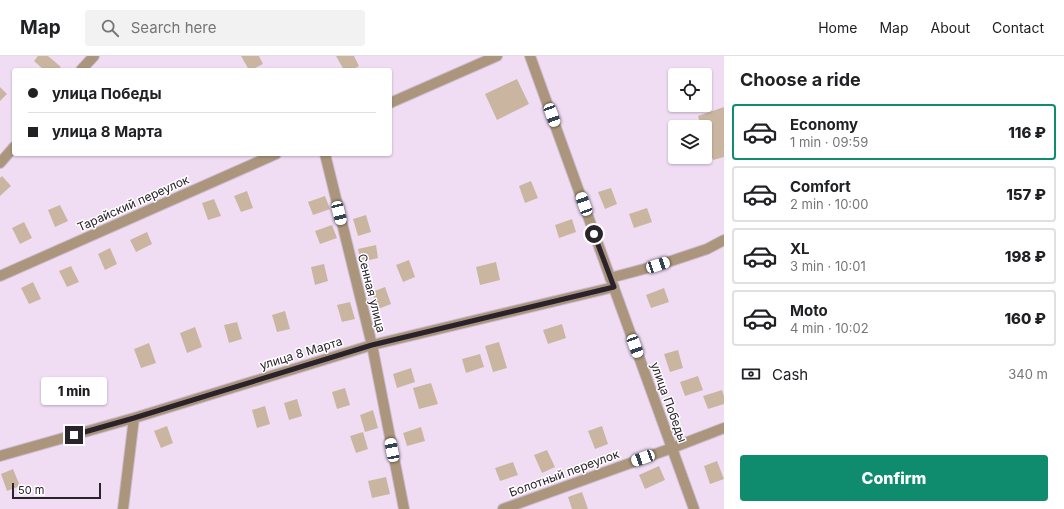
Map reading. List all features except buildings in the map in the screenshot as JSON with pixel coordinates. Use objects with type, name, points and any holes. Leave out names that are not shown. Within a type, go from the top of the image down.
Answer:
[{"type":"street","points":[[83,68],[94,56]]},
{"type":"street","points":[[392,102],[497,56]]},
{"type":"street","name":"улица Победы","points":[[530,56],[694,509]]},
{"type":"street","points":[[0,163],[12,149]]},
{"type":"street","name":"Тарайский переулок","points":[[0,276],[271,156]]},
{"type":"street","name":"Сенная улица","points":[[325,156],[372,345],[404,509]]},
{"type":"street","name":"улица 8 Марта","points":[[0,456],[134,418],[372,345],[612,283],[658,265],[707,249],[724,240]]},
{"type":"street","points":[[123,509],[134,418]]},
{"type":"street","name":"Болотный переулок","points":[[503,509],[724,428]]},
{"type":"route","points":[[74,435],[372,345],[614,287],[594,234]]}]
